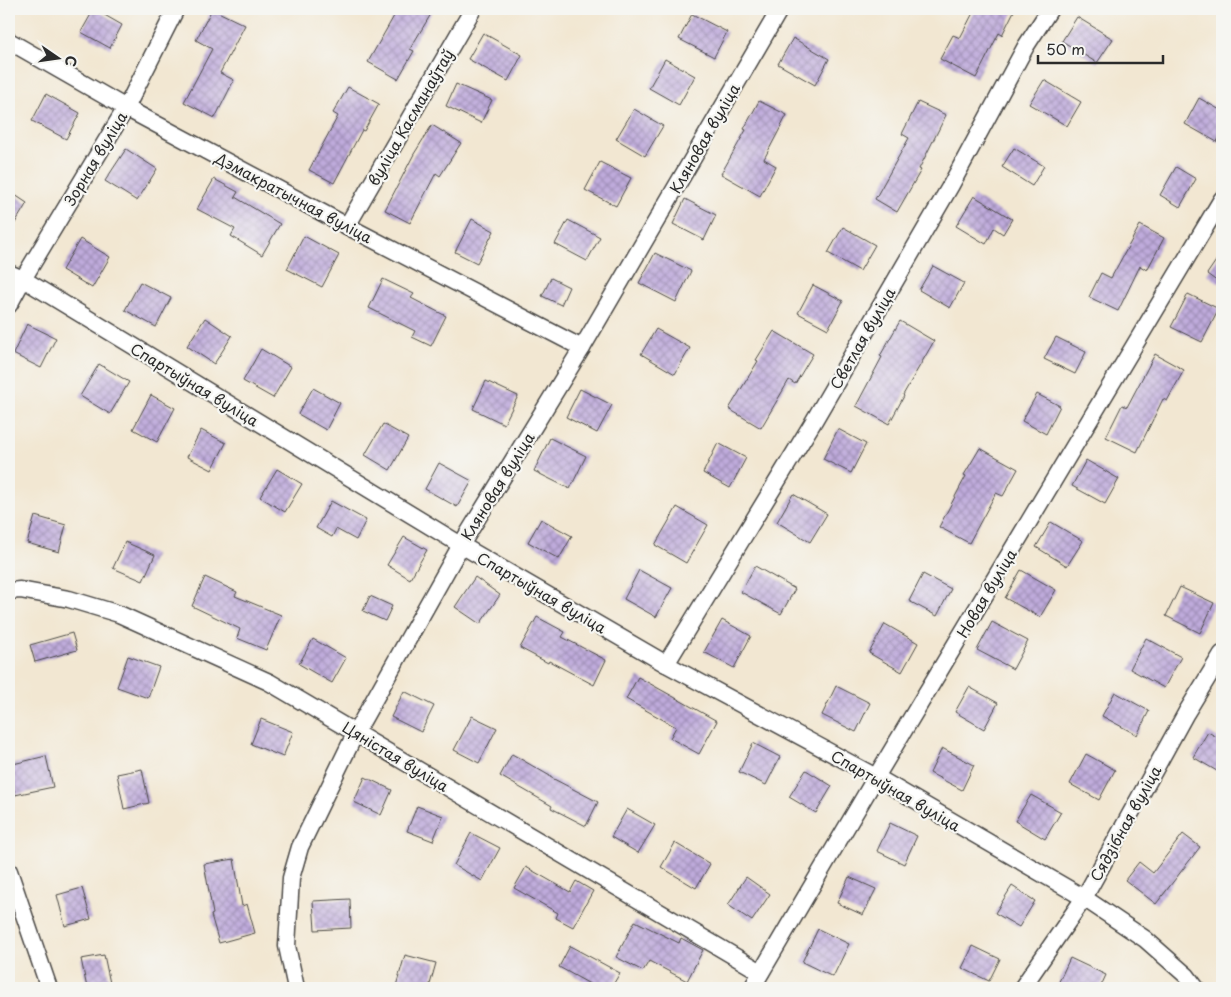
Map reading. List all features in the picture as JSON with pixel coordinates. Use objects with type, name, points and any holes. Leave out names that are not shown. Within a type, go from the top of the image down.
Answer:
[{"type":"street","name":"Зорная вуліца","points":[[9,305],[16,276],[126,108],[176,9]]},
{"type":"street","name":"вуліца Касманаўтаў","points":[[347,226],[472,9]]},
{"type":"street","name":"Кляновая вуліца","points":[[296,988],[287,946],[291,878],[300,847],[356,732],[461,545],[582,348],[780,9]]},
{"type":"street","name":"Светлая вуліца","points":[[666,664],[817,416],[951,185],[1026,46],[1050,9]]},
{"type":"street","name":"Дэмакратычная вуліца","points":[[9,41],[126,108],[582,348]]},
{"type":"street","name":"Новая вуліца","points":[[752,988],[1222,199]]},
{"type":"street","name":"Спартыўная вуліца","points":[[16,276],[461,545],[666,664],[876,777],[1084,898],[1145,939],[1187,976],[1196,988]]},
{"type":"street","name":"Цяністая вуліца","points":[[9,591],[20,590],[69,599],[119,614],[269,682],[761,972]]},
{"type":"street","name":"Сядзібная вуліца","points":[[1022,988],[1084,898],[1186,713],[1222,654]]},
{"type":"street","points":[[9,871],[49,988]]},
{"type":"building","points":[[94,9],[122,25],[110,48],[81,32]]},
{"type":"building","points":[[212,9],[245,25],[220,73],[234,80],[215,118],[184,102],[212,49],[196,40]]},
{"type":"building","points":[[398,9],[434,9],[410,49],[414,51],[398,79],[368,62]]},
{"type":"building","points":[[975,9],[1015,9],[1002,35],[999,33],[976,78],[940,59],[953,35],[960,38]]},
{"type":"building","points":[[692,14],[727,32],[714,57],[679,39]]},
{"type":"building","points":[[1077,17],[1113,39],[1097,63],[1062,41]]},
{"type":"building","points":[[483,33],[522,55],[508,81],[468,59]]},
{"type":"building","points":[[793,38],[829,59],[815,85],[778,64]]},
{"type":"building","points":[[665,59],[695,76],[679,105],[649,88]]},
{"type":"building","points":[[1044,80],[1081,102],[1067,126],[1029,104]]},
{"type":"building","points":[[456,84],[492,100],[481,123],[446,106]]},
{"type":"building","points":[[348,87],[379,104],[364,131],[362,130],[334,183],[309,170],[338,116],[333,113]]},
{"type":"building","points":[[46,94],[80,113],[66,139],[32,121]]},
{"type":"building","points":[[1199,98],[1222,111],[1222,132],[1217,142],[1185,124]]},
{"type":"building","points":[[759,101],[787,115],[764,159],[776,166],[760,196],[721,174],[746,130],[744,129]]},
{"type":"building","points":[[918,102],[946,115],[919,169],[921,170],[897,212],[875,199],[909,138],[902,134]]},
{"type":"building","points":[[634,109],[663,126],[645,156],[616,139]]},
{"type":"building","points":[[432,125],[461,143],[440,176],[436,173],[410,223],[385,210],[414,154]]},
{"type":"building","points":[[1014,148],[1044,166],[1032,186],[1002,167]]},
{"type":"building","points":[[126,149],[157,169],[137,201],[105,181]]},
{"type":"building","points":[[600,162],[631,178],[616,206],[585,190]]},
{"type":"building","points":[[1176,167],[1196,179],[1180,207],[1160,195]]},
{"type":"building","points":[[214,179],[238,192],[235,197],[280,224],[262,255],[231,236],[235,229],[197,209]]},
{"type":"building","points":[[9,191],[27,203],[9,233]]},
{"type":"building","points":[[974,196],[1012,219],[1003,234],[994,228],[986,244],[956,226]]},
{"type":"building","points":[[685,199],[716,215],[704,240],[673,224]]},
{"type":"building","points":[[472,219],[494,231],[477,263],[455,252]]},
{"type":"building","points":[[568,220],[600,237],[587,261],[555,244]]},
{"type":"building","points":[[1140,225],[1164,238],[1147,270],[1140,266],[1118,311],[1089,297],[1101,273],[1111,278]]},
{"type":"building","points":[[843,227],[875,245],[860,271],[828,253]]},
{"type":"building","points":[[304,236],[339,255],[322,287],[287,269]]},
{"type":"building","points":[[80,239],[110,257],[92,288],[62,270]]},
{"type":"building","points":[[1222,252],[1222,285],[1207,274]]},
{"type":"building","points":[[655,253],[691,271],[676,302],[639,283]]},
{"type":"building","points":[[933,266],[964,283],[950,308],[919,290]]},
{"type":"building","points":[[551,278],[569,287],[561,305],[542,296]]},
{"type":"building","points":[[383,279],[414,294],[411,298],[446,316],[431,346],[412,337],[415,331],[369,308]]},
{"type":"building","points":[[140,282],[171,298],[156,327],[125,310]]},
{"type":"building","points":[[813,285],[843,301],[828,329],[798,313]]},
{"type":"building","points":[[1188,294],[1219,309],[1202,342],[1171,327]]},
{"type":"building","points":[[205,318],[232,336],[214,364],[187,346]]},
{"type":"building","points":[[900,321],[934,341],[903,395],[889,424],[856,406],[882,357],[880,356]]},
{"type":"building","points":[[27,324],[56,338],[41,368],[13,354]]},
{"type":"building","points":[[656,329],[690,348],[675,374],[641,354]]},
{"type":"building","points":[[774,331],[813,354],[795,384],[789,380],[761,428],[729,409]]},
{"type":"building","points":[[1056,337],[1086,352],[1075,374],[1044,359]]},
{"type":"building","points":[[261,349],[291,367],[273,398],[243,381]]},
{"type":"building","points":[[1155,354],[1184,370],[1167,401],[1163,399],[1137,452],[1106,437],[1122,405],[1127,407]]},
{"type":"building","points":[[99,364],[129,382],[110,414],[80,396]]},
{"type":"building","points":[[486,381],[518,396],[504,424],[473,409]]},
{"type":"building","points":[[313,388],[340,403],[326,430],[298,414]]},
{"type":"building","points":[[580,389],[612,405],[597,433],[566,417]]},
{"type":"building","points":[[1037,394],[1060,406],[1046,434],[1022,421]]},
{"type":"building","points":[[151,395],[175,408],[157,442],[133,429]]},
{"type":"building","points":[[383,424],[408,438],[390,470],[365,455]]},
{"type":"building","points":[[838,429],[866,444],[851,473],[823,459]]},
{"type":"building","points":[[201,430],[226,443],[212,470],[187,457]]},
{"type":"building","points":[[550,438],[586,456],[570,489],[534,471]]},
{"type":"building","points":[[718,443],[746,458],[730,488],[703,473]]},
{"type":"building","points":[[980,448],[1018,469],[1003,496],[996,493],[969,543],[939,527],[966,476],[964,475]]},
{"type":"building","points":[[1086,460],[1119,479],[1105,504],[1072,486]]},
{"type":"building","points":[[439,463],[472,481],[457,507],[425,489]]},
{"type":"building","points":[[277,469],[302,484],[285,512],[260,497]]},
{"type":"building","points":[[793,494],[827,514],[810,542],[777,522]]},
{"type":"building","points":[[331,501],[366,520],[356,540],[336,529],[332,537],[316,528]]},
{"type":"building","points":[[677,507],[708,525],[686,563],[655,545]]},
{"type":"building","points":[[35,516],[66,525],[59,552],[27,543]]},
{"type":"building","points":[[541,519],[572,536],[559,559],[528,542]]},
{"type":"building","points":[[1051,522],[1083,541],[1067,566],[1036,547]]},
{"type":"building","points":[[404,537],[427,550],[410,579],[387,565]]},
{"type":"building","points":[[125,542],[155,555],[143,581],[113,568]]},
{"type":"building","points":[[755,566],[795,589],[781,614],[741,592]]},
{"type":"building","points":[[639,570],[672,588],[656,617],[624,599]]},
{"type":"building","points":[[1021,570],[1056,590],[1040,617],[1005,598]]},
{"type":"building","points":[[923,574],[951,589],[937,616],[909,601]]},
{"type":"building","points":[[205,577],[237,592],[235,596],[281,615],[266,650],[237,638],[240,629],[192,606]]},
{"type":"building","points":[[475,577],[500,595],[480,624],[455,607]]},
{"type":"building","points":[[1180,587],[1214,603],[1200,633],[1166,616]]},
{"type":"building","points":[[370,596],[392,606],[385,621],[363,611]]},
{"type":"building","points":[[537,617],[565,632],[562,637],[606,660],[594,685],[520,648]]},
{"type":"building","points":[[722,620],[751,636],[734,668],[704,652]]},
{"type":"building","points":[[992,622],[1028,641],[1013,669],[977,650]]},
{"type":"building","points":[[885,624],[918,643],[902,672],[869,653]]},
{"type":"building","points":[[72,633],[77,650],[35,662],[30,645]]},
{"type":"building","points":[[1146,638],[1181,657],[1164,688],[1130,669]]},
{"type":"building","points":[[313,639],[346,658],[332,683],[299,664]]},
{"type":"building","points":[[128,656],[159,667],[148,698],[117,687]]},
{"type":"building","points":[[638,677],[717,721],[699,754],[670,738],[676,727],[626,699]]},
{"type":"building","points":[[836,686],[870,703],[856,732],[822,715]]},
{"type":"building","points":[[969,687],[998,703],[984,729],[955,712]]},
{"type":"building","points":[[404,691],[434,706],[421,732],[391,717]]},
{"type":"building","points":[[1115,692],[1149,711],[1137,735],[1102,716]]},
{"type":"building","points":[[472,716],[497,728],[479,763],[454,750]]},
{"type":"building","points":[[261,719],[293,732],[283,757],[251,744]]},
{"type":"building","points":[[1208,732],[1222,740],[1222,774],[1193,757]]},
{"type":"building","points":[[753,743],[780,757],[766,785],[739,772]]},
{"type":"building","points":[[942,748],[974,765],[962,790],[930,773]]},
{"type":"building","points":[[512,754],[550,777],[598,802],[586,826],[551,808],[552,806],[500,776]]},
{"type":"building","points":[[1086,754],[1115,770],[1099,800],[1070,784]]},
{"type":"building","points":[[46,756],[53,787],[15,795],[9,765]]},
{"type":"building","points":[[142,769],[149,803],[124,809],[117,774]]},
{"type":"building","points":[[806,770],[832,786],[816,813],[789,797]]},
{"type":"building","points":[[365,777],[392,790],[381,815],[354,802]]},
{"type":"building","points":[[1031,795],[1061,812],[1045,839],[1015,821]]},
{"type":"building","points":[[417,806],[443,816],[433,841],[407,831]]},
{"type":"building","points":[[627,809],[655,825],[638,853],[611,837]]},
{"type":"building","points":[[890,823],[917,836],[904,864],[877,851]]},
{"type":"building","points":[[471,833],[500,848],[482,881],[454,865]]},
{"type":"building","points":[[1183,834],[1200,847],[1156,904],[1125,880],[1139,862],[1153,873]]},
{"type":"building","points":[[675,843],[710,864],[696,888],[661,867]]},
{"type":"building","points":[[234,859],[242,906],[247,904],[255,933],[219,943],[211,915],[213,914],[204,864]]},
{"type":"building","points":[[526,867],[570,892],[576,881],[593,891],[573,927],[556,918],[558,913],[514,888]]},
{"type":"building","points":[[746,877],[770,894],[752,921],[728,905]]},
{"type":"building","points":[[849,877],[876,889],[863,915],[837,903]]},
{"type":"building","points":[[1012,886],[1035,901],[1019,927],[995,913]]},
{"type":"building","points":[[82,888],[91,919],[65,926],[57,895]]},
{"type":"building","points":[[350,899],[351,928],[315,930],[313,901]]},
{"type":"building","points":[[635,921],[679,943],[681,938],[703,950],[687,981],[649,961],[643,971],[616,957]]},
{"type":"building","points":[[818,929],[849,944],[833,977],[802,962]]},
{"type":"building","points":[[570,946],[620,973],[611,988],[597,988],[559,967]]},
{"type":"building","points":[[973,946],[1000,959],[989,981],[962,968]]},
{"type":"building","points":[[104,955],[111,988],[87,988],[81,959]]},
{"type":"building","points":[[405,955],[436,963],[429,988],[403,988],[396,986]]},
{"type":"building","points":[[1070,958],[1106,975],[1100,988],[1056,988]]}]
